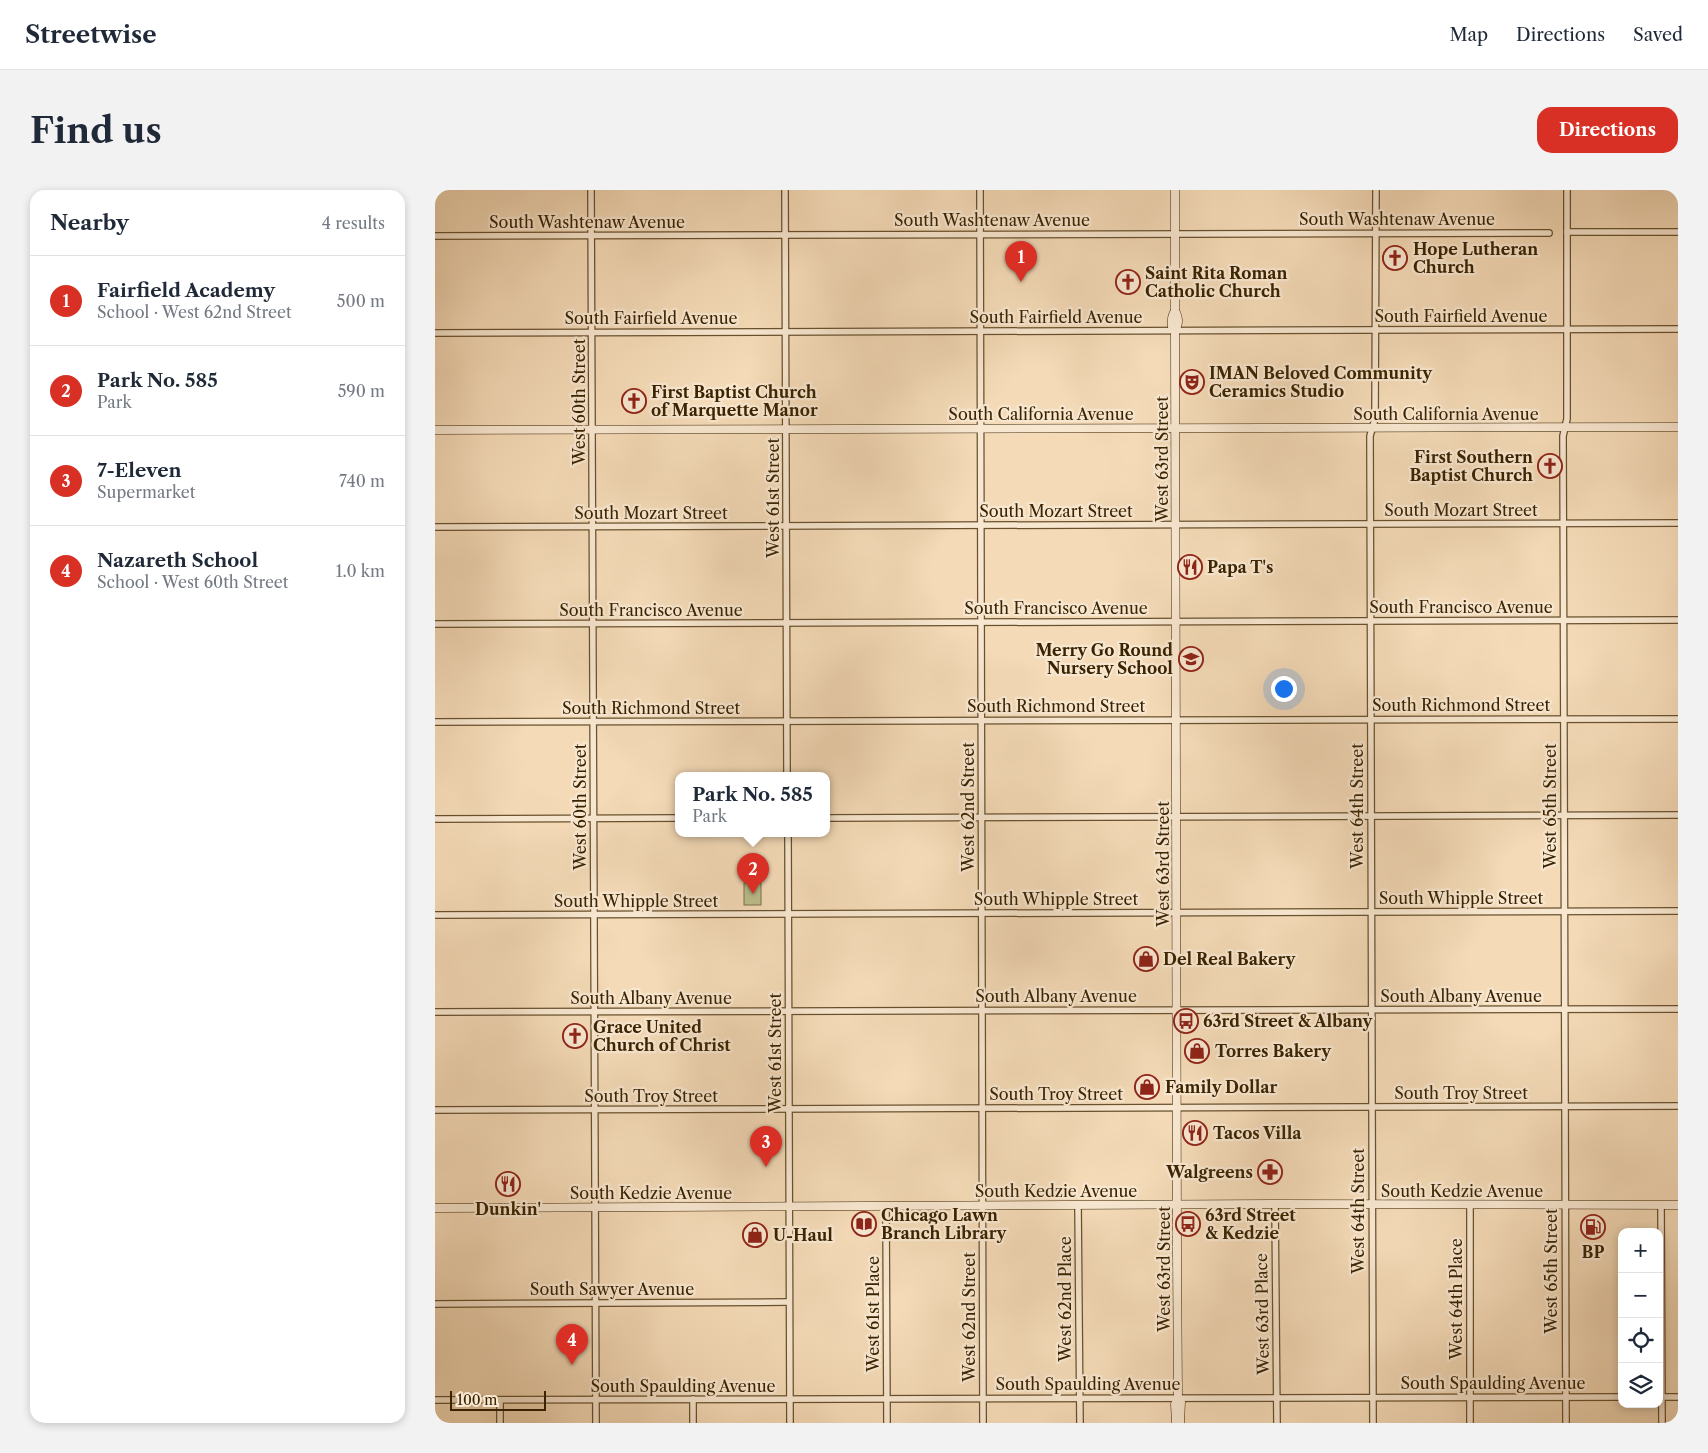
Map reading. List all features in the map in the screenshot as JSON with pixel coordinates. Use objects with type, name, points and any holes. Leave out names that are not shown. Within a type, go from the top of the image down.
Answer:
[{"type":"main road","name":"West 63rd Street","points":[[1175,190],[1175,311],[1172,316],[1172,327],[1175,330],[1178,1398],[1175,1404],[1178,1423]]},
{"type":"main road","name":"South California Avenue","points":[[435,430],[1678,427]]},
{"type":"main road","name":"South Kedzie Avenue","points":[[435,1208],[1177,1204],[1678,1204]]},
{"type":"street","name":"West 60th Street","points":[[591,190],[596,1423]]},
{"type":"street","name":"West 61st Street","points":[[785,190],[787,772]]},
{"type":"street","name":"West 62nd Street","points":[[980,190],[983,1423]]},
{"type":"street","name":"West 64th Street","points":[[1373,1423],[1370,436],[1375,419],[1376,190]]},
{"type":"street","name":"West 65th Street","points":[[1565,1423],[1563,436],[1567,419],[1567,190]]},
{"type":"street","points":[[1567,232],[1678,232]]},
{"type":"street","name":"South Washtenaw Avenue","points":[[435,236],[1549,233]]},
{"type":"street","name":"South Fairfield Avenue","points":[[435,333],[1678,329]]},
{"type":"street","name":"South Mozart Street","points":[[435,527],[1678,523]]},
{"type":"street","name":"South Francisco Avenue","points":[[435,624],[1678,620]]},
{"type":"street","name":"South Richmond Street","points":[[435,722],[1678,719]]},
{"type":"street","points":[[830,818],[1678,815]]},
{"type":"street","points":[[435,819],[675,818]]},
{"type":"street","name":"West 61st Street","points":[[788,837],[789,1423]]},
{"type":"street","name":"South Whipple Street","points":[[435,915],[1678,911]]},
{"type":"street","name":"South Albany Avenue","points":[[435,1012],[1678,1009]]},
{"type":"street","name":"South Troy Street","points":[[435,1110],[1678,1106]]},
{"type":"street","name":"West 63rd Place","points":[[1275,1204],[1277,1423]]},
{"type":"street","name":"West 64th Place","points":[[1470,1204],[1470,1423]]},
{"type":"street","points":[[1661,1204],[1661,1363]]},
{"type":"street","name":"West 62nd Place","points":[[1078,1205],[1080,1423]]},
{"type":"street","name":"West 61st Place","points":[[886,1206],[887,1423]]},
{"type":"street","name":"South Sawyer Avenue","points":[[435,1304],[789,1302]]},
{"type":"street","name":"South Spaulding Avenue","points":[[435,1400],[1618,1397]]},
{"type":"street","points":[[1663,1397],[1678,1397]]},
{"type":"street","points":[[693,1399],[693,1423]]},
{"type":"street","points":[[500,1400],[500,1423]]},
{"type":"street","points":[[1661,1408],[1662,1423]]},
{"type":"green space","points":[[744,883],[761,883],[761,905],[744,905]]},
{"type":"place","name":"Hope Lutheran Church","points":[[1395,258]]},
{"type":"place","name":"Fairfield Academy","points":[[1021,282]]},
{"type":"place","name":"Saint Rita Roman Catholic Church","points":[[1128,282]]},
{"type":"place","name":"IMAN Beloved Community Ceramics Studio","points":[[1192,382]]},
{"type":"place","name":"First Baptist Church of Marquette Manor","points":[[634,401]]},
{"type":"place","name":"First Southern Baptist Church","points":[[1550,466]]},
{"type":"place","name":"Papa T's","points":[[1190,567]]},
{"type":"place","name":"Merry Go Round Nursery School","points":[[1191,659]]},
{"type":"place","name":"Park No. 585","points":[[753,894]]},
{"type":"place","name":"Del Real Bakery","points":[[1146,959]]},
{"type":"place","name":"63rd Street & Albany","points":[[1186,1021]]},
{"type":"place","name":"Grace United Church of Christ","points":[[575,1036]]},
{"type":"place","name":"Torres Bakery","points":[[1197,1051]]},
{"type":"place","name":"Family Dollar","points":[[1147,1087]]},
{"type":"place","name":"Tacos Villa","points":[[1195,1133]]},
{"type":"place","name":"7-Eleven","points":[[766,1167]]},
{"type":"place","name":"Walgreens","points":[[1270,1172]]},
{"type":"place","name":"Dunkin'","points":[[508,1184]]},
{"type":"place","name":"Chicago Lawn Branch Library","points":[[864,1224]]},
{"type":"place","name":"63rd Street & Kedzie","points":[[1188,1224]]},
{"type":"place","name":"BP","points":[[1593,1227]]},
{"type":"place","name":"U-Haul","points":[[755,1235]]},
{"type":"place","name":"Nazareth School","points":[[572,1365]]}]
